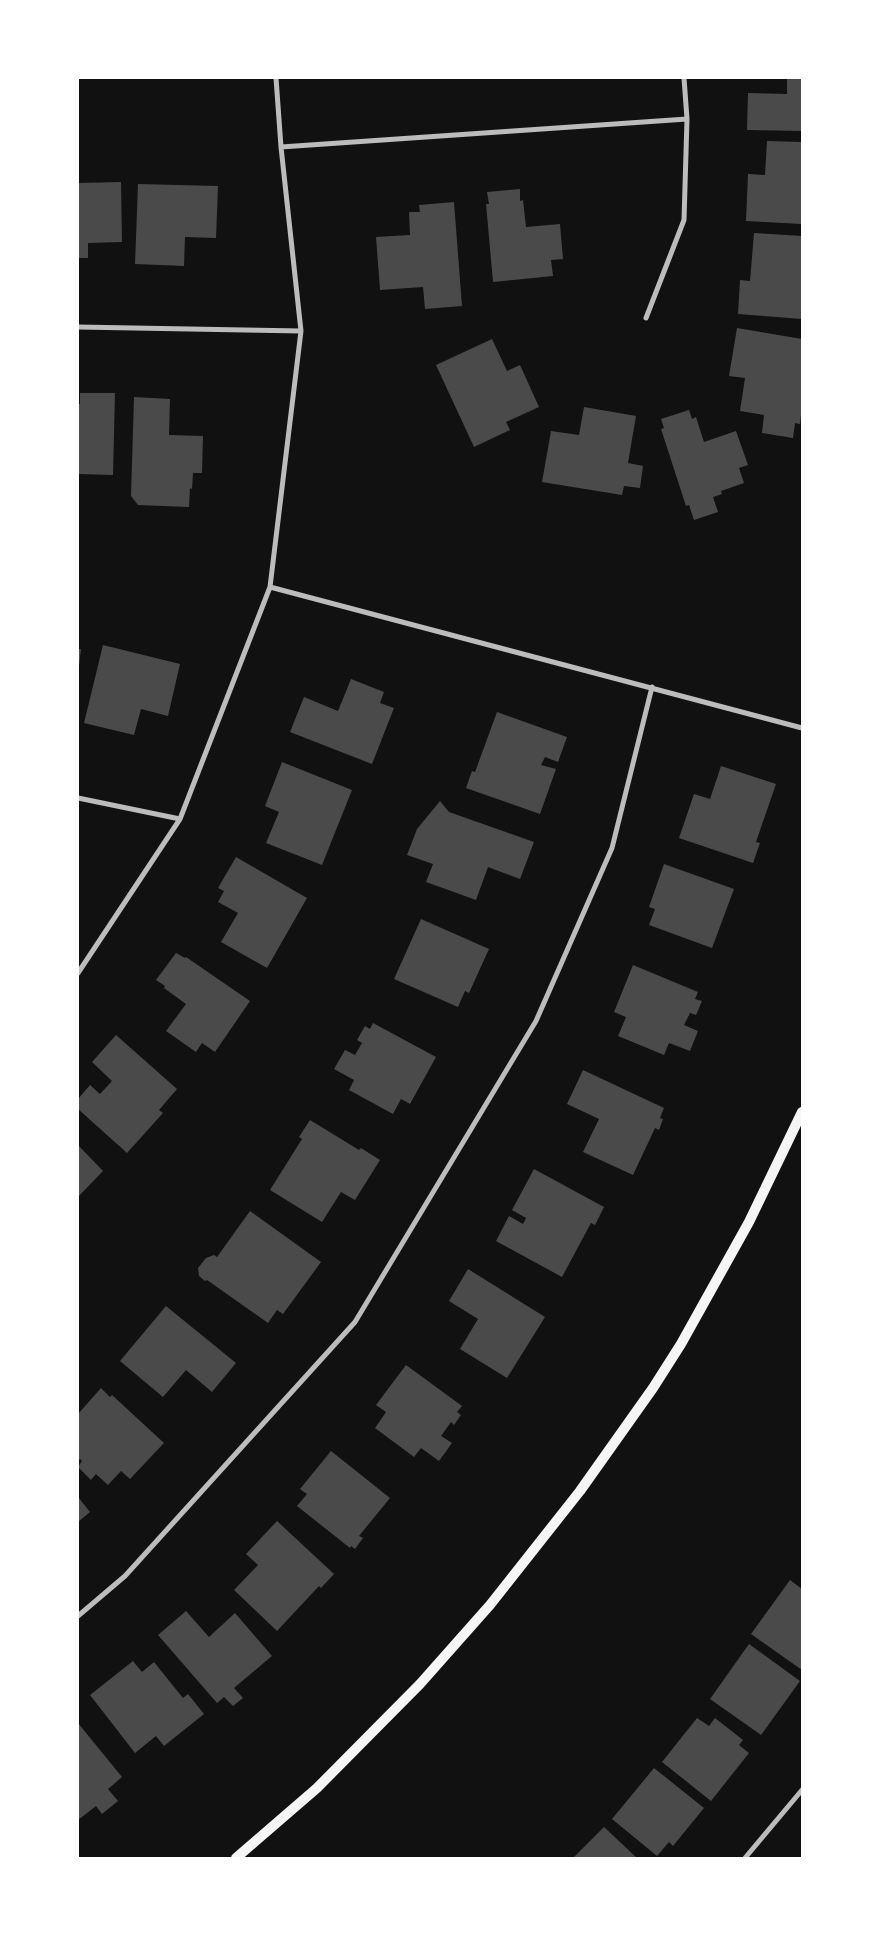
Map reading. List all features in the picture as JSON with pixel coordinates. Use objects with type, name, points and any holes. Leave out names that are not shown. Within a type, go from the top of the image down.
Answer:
[{"type":"main road","points":[[236,1858],[317,1788],[420,1684],[490,1605],[580,1491],[681,1344],[749,1222],[802,1112]]},
{"type":"street","points":[[78,973],[180,819],[270,587],[301,332],[281,147],[276,78]]},
{"type":"street","points":[[646,318],[684,220],[687,119],[684,78]]},
{"type":"street","points":[[281,147],[687,119]]},
{"type":"street","points":[[78,328],[301,332]]},
{"type":"street","points":[[270,587],[802,728]]},
{"type":"street","points":[[78,1616],[125,1576],[355,1322],[536,1021],[612,848],[652,687]]},
{"type":"street","points":[[78,798],[180,819]]},
{"type":"street","points":[[745,1858],[802,1790]]},
{"type":"building","points":[[787,78],[802,78],[802,131],[747,130],[748,93],[787,94]]},
{"type":"building","points":[[767,141],[802,142],[802,224],[746,221],[748,174],[765,175]]},
{"type":"building","points":[[121,182],[122,242],[88,243],[88,258],[78,258],[78,183]]},
{"type":"building","points":[[138,184],[218,186],[216,238],[185,237],[184,266],[135,264]]},
{"type":"building","points":[[520,189],[520,201],[523,200],[526,227],[560,224],[563,259],[551,260],[553,276],[493,282],[486,204],[489,204],[487,192]]},
{"type":"building","points":[[454,202],[462,306],[425,309],[423,287],[380,290],[376,237],[410,235],[409,212],[420,212],[419,205]]},
{"type":"building","points":[[754,233],[802,236],[802,319],[738,314],[740,280],[750,281]]},
{"type":"building","points":[[737,328],[802,339],[802,406],[800,424],[795,423],[793,438],[762,433],[764,415],[740,411],[745,378],[729,376]]},
{"type":"building","points":[[492,339],[507,371],[520,365],[539,407],[506,422],[510,430],[474,447],[436,365]]},
{"type":"building","points":[[80,393],[115,393],[113,475],[78,474],[78,404],[80,404]]},
{"type":"building","points":[[134,397],[170,399],[169,435],[203,436],[202,473],[193,473],[189,507],[138,505],[131,496]]},
{"type":"building","points":[[584,407],[636,416],[628,463],[643,466],[640,488],[624,486],[622,495],[542,482],[551,431],[579,435]]},
{"type":"building","points":[[689,410],[692,419],[696,417],[704,442],[736,431],[748,465],[739,468],[744,483],[721,491],[722,494],[713,497],[718,512],[694,520],[689,505],[686,506],[661,429],[664,428],[661,419]]},
{"type":"building","points":[[103,645],[180,664],[168,716],[141,709],[134,735],[84,723]]},
{"type":"building","points":[[78,649],[81,649],[79,666],[78,666]]},
{"type":"building","points":[[351,679],[384,692],[380,703],[394,708],[372,764],[290,732],[304,697],[338,711]]},
{"type":"building","points":[[497,712],[567,737],[558,762],[545,757],[541,765],[556,769],[540,814],[466,788],[472,771],[475,772]]},
{"type":"building","points":[[282,762],[352,790],[322,865],[266,843],[279,812],[265,806]]},
{"type":"building","points":[[721,766],[776,784],[756,842],[760,843],[753,863],[679,838],[694,794],[710,799]]},
{"type":"building","points":[[440,801],[449,812],[534,842],[520,879],[488,867],[476,900],[426,882],[433,864],[407,855],[417,829]]},
{"type":"building","points":[[236,857],[307,898],[267,968],[221,942],[238,913],[218,902],[224,891],[218,888]]},
{"type":"building","points":[[664,864],[734,889],[712,948],[649,925],[655,909],[649,907]]},
{"type":"building","points":[[421,919],[489,949],[469,993],[465,991],[458,1007],[394,979]]},
{"type":"building","points":[[176,953],[186,957],[250,1001],[215,1052],[202,1043],[196,1052],[166,1031],[186,1004],[156,980]]},
{"type":"building","points":[[633,965],[698,992],[695,999],[702,1001],[696,1015],[690,1013],[684,1025],[698,1031],[690,1051],[669,1043],[664,1055],[618,1036],[626,1017],[614,1012]]},
{"type":"building","points":[[373,1023],[436,1057],[410,1104],[401,1099],[393,1114],[349,1090],[354,1080],[334,1069],[345,1050],[355,1055],[362,1043],[357,1040],[365,1026],[370,1029]]},
{"type":"building","points":[[116,1035],[177,1089],[159,1110],[163,1113],[127,1153],[78,1109],[78,1099],[90,1085],[100,1094],[112,1081],[92,1062]]},
{"type":"building","points":[[583,1070],[664,1108],[660,1118],[663,1119],[659,1130],[655,1128],[633,1175],[583,1152],[599,1119],[567,1104]]},
{"type":"building","points":[[310,1120],[359,1150],[361,1148],[380,1160],[355,1200],[341,1192],[322,1222],[270,1190],[302,1139],[299,1137]]},
{"type":"building","points":[[78,1145],[103,1171],[78,1197]]},
{"type":"building","points":[[534,1169],[604,1207],[595,1225],[591,1223],[562,1277],[496,1241],[509,1216],[523,1224],[526,1218],[512,1210]]},
{"type":"building","points":[[250,1211],[321,1262],[283,1314],[277,1310],[268,1323],[199,1276],[198,1268],[206,1258],[214,1255],[217,1257]]},
{"type":"building","points":[[468,1269],[545,1317],[507,1378],[460,1349],[478,1319],[449,1301]]},
{"type":"building","points":[[166,1306],[236,1363],[212,1392],[186,1370],[163,1397],[120,1361]]},
{"type":"building","points":[[406,1365],[462,1406],[457,1412],[461,1415],[454,1425],[451,1422],[441,1436],[452,1443],[439,1461],[421,1448],[414,1457],[375,1428],[386,1412],[376,1405]]},
{"type":"building","points":[[101,1388],[110,1397],[112,1395],[164,1443],[130,1479],[121,1471],[108,1485],[96,1474],[91,1480],[78,1467],[82,1461],[80,1459],[78,1461],[78,1414]]},
{"type":"building","points":[[331,1451],[390,1498],[359,1536],[363,1538],[355,1549],[351,1546],[350,1548],[297,1506],[307,1494],[300,1489]]},
{"type":"building","points":[[78,1497],[90,1512],[78,1522]]},
{"type":"building","points":[[277,1521],[334,1574],[321,1588],[319,1586],[277,1631],[234,1590],[258,1565],[246,1554]]},
{"type":"building","points":[[790,1580],[802,1589],[802,1670],[751,1634]]},
{"type":"building","points":[[186,1611],[209,1637],[235,1613],[272,1656],[234,1688],[243,1698],[233,1706],[224,1697],[217,1703],[158,1635]]},
{"type":"building","points":[[749,1644],[800,1681],[761,1735],[710,1699]]},
{"type":"building","points":[[133,1661],[142,1672],[154,1662],[183,1698],[188,1694],[204,1714],[164,1746],[156,1736],[135,1753],[90,1695]]},
{"type":"building","points":[[697,1718],[709,1726],[715,1718],[743,1740],[739,1745],[749,1753],[711,1801],[662,1762]]},
{"type":"building","points":[[78,1723],[122,1777],[108,1789],[118,1801],[102,1814],[96,1806],[78,1820]]},
{"type":"building","points":[[654,1768],[704,1808],[673,1846],[669,1842],[657,1856],[612,1819]]},
{"type":"building","points":[[604,1827],[637,1858],[573,1858]]}]
